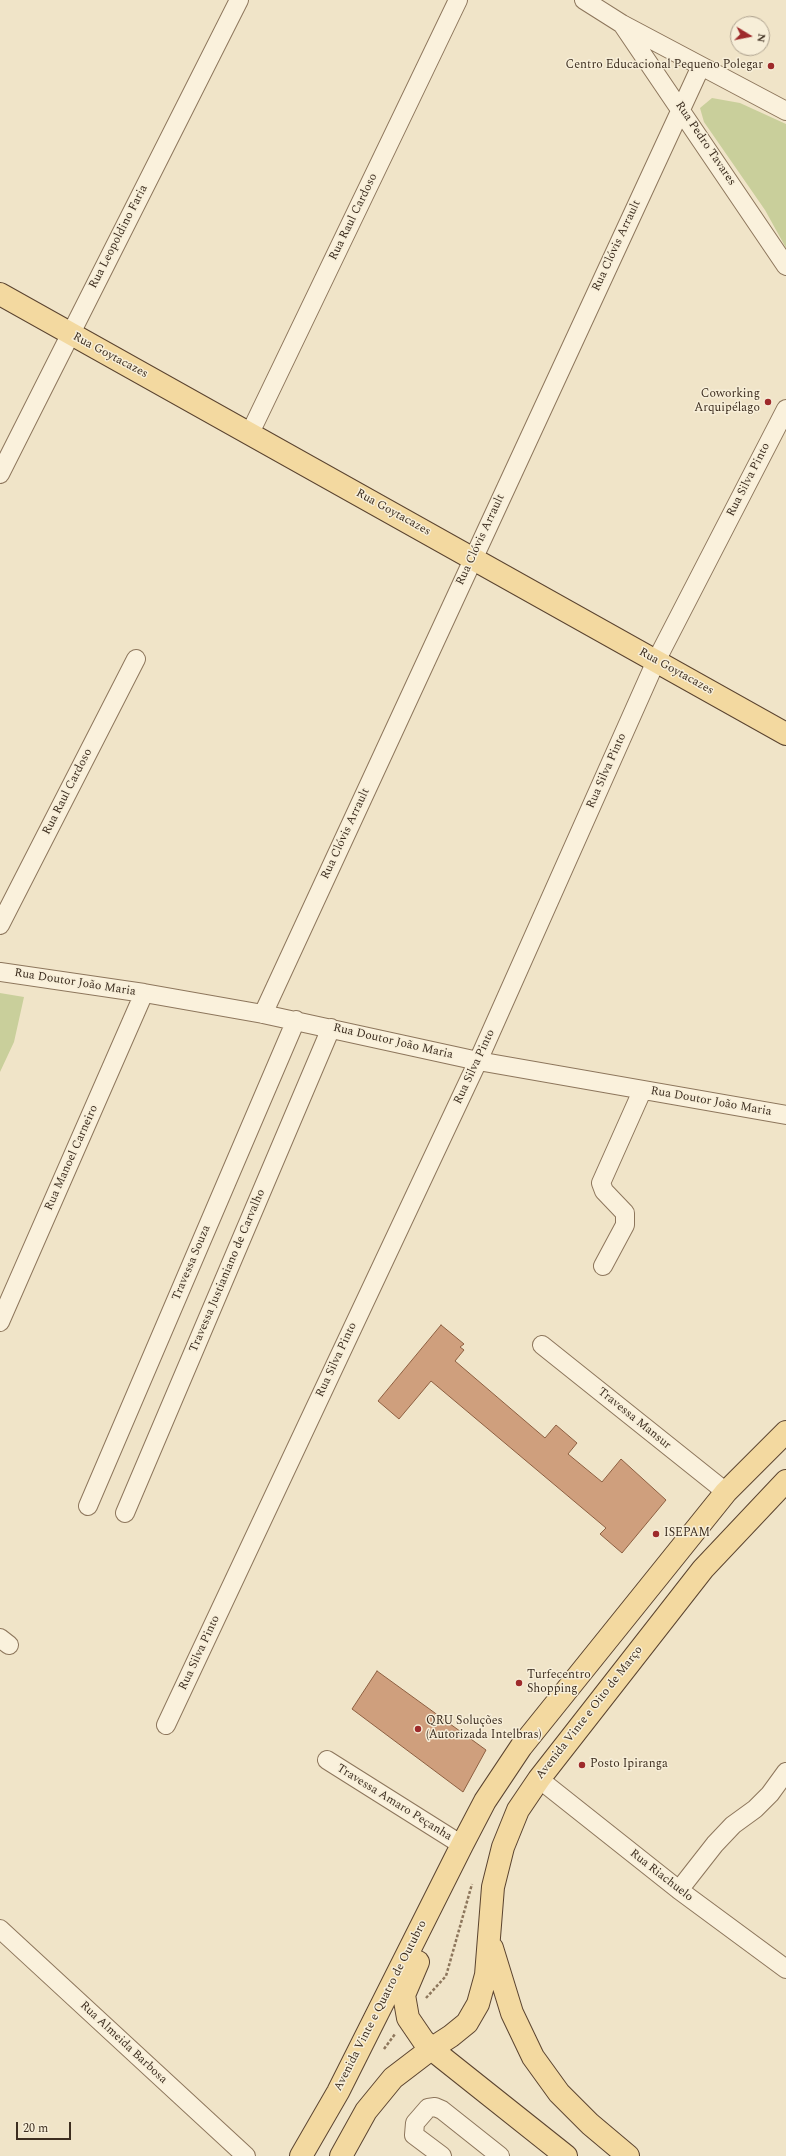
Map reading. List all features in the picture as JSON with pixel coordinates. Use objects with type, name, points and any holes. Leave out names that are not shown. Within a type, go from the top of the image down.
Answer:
[{"type":"main road","name":"Rua Goytacazes","points":[[0,294],[70,335],[250,433],[786,734]]},
{"type":"main road","points":[[566,2156],[431,2049],[408,2018],[404,1995],[407,1984],[458,1882],[459,1850],[485,1801],[521,1746],[726,1492],[786,1432]]},
{"type":"main road","name":"Avenida Vinte e Oito de Março","points":[[490,1941],[493,1887],[503,1847],[518,1810],[538,1779],[703,1569],[786,1481]]},
{"type":"main road","name":"Avenida Vinte e Quatro de Outubro","points":[[301,2156],[338,2092],[459,1850]]},
{"type":"main road","points":[[341,2156],[366,2111],[389,2083],[431,2049],[467,2023],[478,2004],[486,1975],[490,1941]]},
{"type":"main road","points":[[490,1941],[512,2013],[533,2057],[559,2093],[590,2124],[628,2156]]},
{"type":"street","name":"Rua Leopoldino Faria","points":[[0,474],[239,0]]},
{"type":"street","name":"Rua Raul Cardoso","points":[[250,433],[458,0]]},
{"type":"street","points":[[584,0],[622,24],[786,111]]},
{"type":"street","name":"Rua Pedro Tavares","points":[[622,24],[681,108],[786,266]]},
{"type":"street","name":"Rua Clóvis Arrault","points":[[263,1014],[701,66]]},
{"type":"street","name":"Rua Silva Pinto","points":[[166,1725],[478,1061],[656,661],[786,409]]},
{"type":"street","name":"Rua Raul Cardoso","points":[[0,925],[136,659]]},
{"type":"street","name":"Rua Doutor João Maria","points":[[0,972],[144,993],[296,1020],[478,1061],[642,1091],[786,1115]]},
{"type":"street","name":"Rua Manoel Carneiro","points":[[0,1322],[144,993]]},
{"type":"street","name":"Travessa Souza","points":[[88,1506],[296,1020]]},
{"type":"street","name":"Travessa Justianiano de Carvalho","points":[[125,1513],[332,1028]]},
{"type":"street","points":[[603,1266],[625,1225],[625,1213],[604,1191],[601,1183],[642,1091]]},
{"type":"street","name":"Travessa Mansur","points":[[542,1345],[726,1492]]},
{"type":"street","name":"Travessa Amaro Peçanha","points":[[327,1760],[459,1850]]},
{"type":"street","points":[[679,1890],[715,1844],[733,1825],[754,1809],[770,1794],[786,1772]]},
{"type":"street","name":"Rua Riachuelo","points":[[538,1779],[679,1890],[786,1970]]},
{"type":"street","name":"Rua Almeida Barbosa","points":[[0,1929],[246,2156]]},
{"type":"street","points":[[442,2156],[414,2134],[415,2123],[428,2108],[435,2107],[442,2110],[500,2156]]},
{"type":"green space","points":[[712,98],[740,103],[786,124],[786,248],[765,210],[704,122],[700,108]]},
{"type":"green space","points":[[0,993],[24,997],[14,1042],[0,1072]]},
{"type":"building","points":[[441,1325],[464,1344],[460,1347],[464,1350],[455,1361],[545,1438],[556,1425],[577,1443],[568,1454],[602,1482],[621,1459],[666,1500],[622,1553],[600,1534],[606,1528],[431,1381],[399,1419],[378,1401]]},
{"type":"building","name":"QRU Soluções (Autorizada Intelbras)","points":[[377,1671],[486,1750],[463,1792],[352,1709]]},
{"type":"place","name":"Centro Educacional Pequeno Polegar","points":[[771,66]]},
{"type":"place","name":"Coworking Arquipélago","points":[[768,402]]},
{"type":"place","name":"ISEPAM","points":[[656,1534]]},
{"type":"place","name":"Turfecentro Shopping","points":[[519,1683]]},
{"type":"place","name":"QRU Soluções (Autorizada Intelbras)","points":[[418,1729]]},
{"type":"place","name":"Posto Ipiranga","points":[[582,1765]]}]
